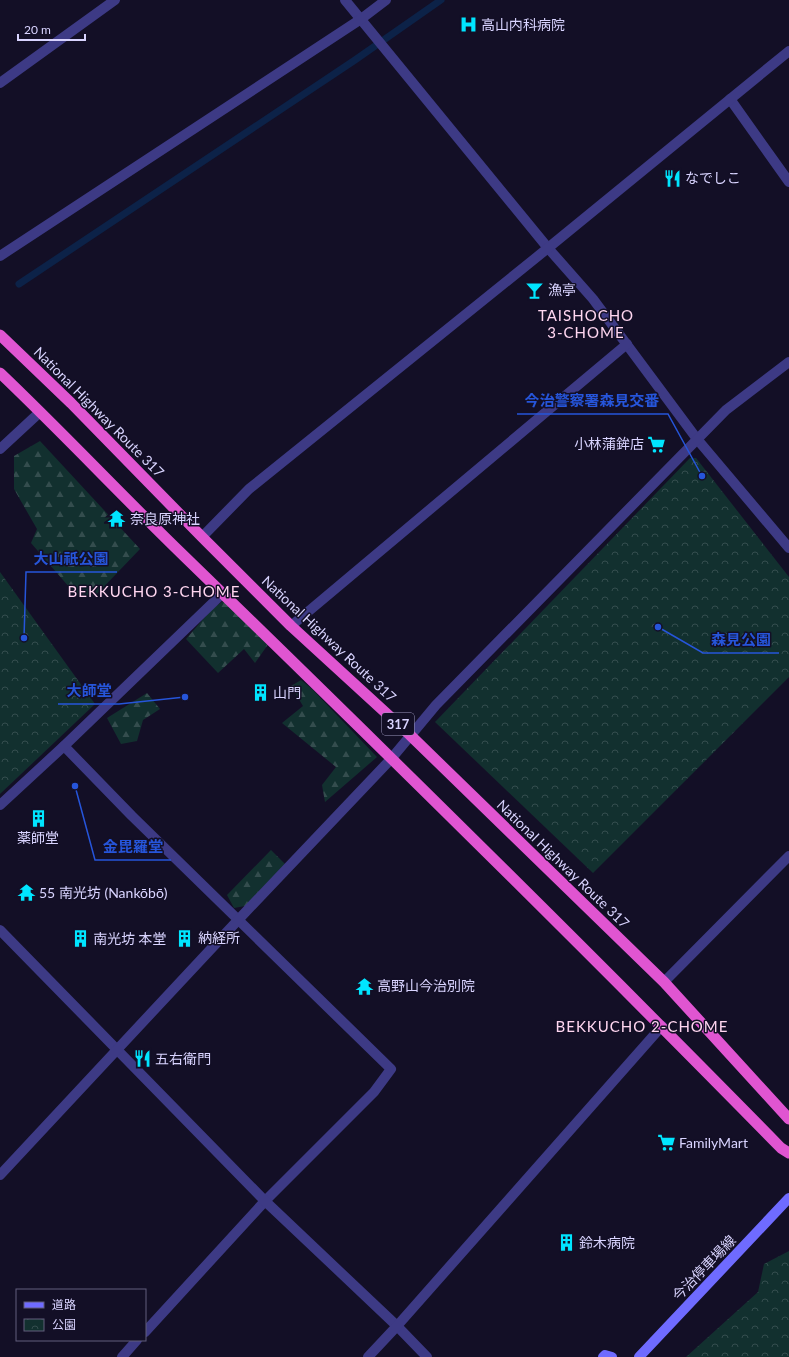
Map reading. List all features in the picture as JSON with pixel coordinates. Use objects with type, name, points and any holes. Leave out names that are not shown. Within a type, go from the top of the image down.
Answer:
[{"type":"highway","name":"National Highway Route 317","points":[[0,335],[71,403],[291,626],[410,735],[664,982],[789,1119]]},
{"type":"highway","name":"317","points":[[0,373],[662,1026],[781,1148],[789,1153]]},
{"type":"main road","name":"今治停車場線","points":[[639,1357],[789,1198]]},
{"type":"main road","points":[[603,1357],[605,1355],[612,1357]]},
{"type":"street","points":[[0,83],[115,0]]},
{"type":"street","points":[[345,0],[548,248],[593,299],[698,438],[789,548]]},
{"type":"street","points":[[0,256],[361,19],[386,0]]},
{"type":"street","points":[[202,537],[249,489],[789,52]]},
{"type":"street","points":[[730,99],[789,182]]},
{"type":"street","points":[[291,626],[627,344]]},
{"type":"street","points":[[0,1175],[391,759],[441,700],[726,410],[789,362]]},
{"type":"street","points":[[0,449],[40,412]]},
{"type":"street","points":[[0,805],[64,746],[222,593]]},
{"type":"street","points":[[64,746],[132,816],[391,1069],[374,1092],[265,1201],[146,1331]]},
{"type":"street","points":[[664,982],[789,856]]},
{"type":"street","points":[[0,930],[265,1201],[397,1326],[427,1357]]},
{"type":"street","points":[[368,1357],[662,1026]]},
{"type":"street","points":[[122,1357],[136,1341]]},
{"type":"green space","points":[[40,441],[140,549],[95,596],[76,595],[31,543],[37,529],[14,489],[14,456]]},
{"type":"green space","points":[[690,458],[696,458],[789,577],[789,677],[593,873],[435,722]]},
{"type":"green space","points":[[0,572],[95,704],[0,794]]},
{"type":"green space","points":[[226,599],[269,643],[255,663],[244,649],[218,673],[186,639],[212,609]]},
{"type":"green space","points":[[301,680],[312,689],[377,757],[325,802],[322,785],[336,767],[282,723],[303,706],[291,686]]},
{"type":"green space","points":[[147,693],[160,709],[143,720],[137,741],[121,744],[107,718]]},
{"type":"green space","points":[[271,850],[285,864],[245,906],[234,908],[227,895]]},
{"type":"green space","points":[[789,1251],[789,1357],[686,1357],[758,1292],[764,1264]]},
{"type":"waterway","points":[[19,284],[355,60],[441,0]]},
{"type":"place","name":"高山内科病院","points":[[468,25]]},
{"type":"place","name":"なでしこ","points":[[672,178]]},
{"type":"place","name":"漁亭","points":[[535,290]]},
{"type":"place","name":"小林蒲鉾店","points":[[657,444]]},
{"type":"place","name":"今治警察署森見交番","points":[[702,476]]},
{"type":"place","name":"奈良原神社","points":[[117,519]]},
{"type":"place","name":"森見公園","points":[[658,627]]},
{"type":"place","name":"大山祇公園","points":[[24,638]]},
{"type":"place","name":"山門","points":[[260,693]]},
{"type":"place","name":"大師堂","points":[[185,697]]},
{"type":"place","name":"金毘羅堂","points":[[75,786]]},
{"type":"place","name":"薬師堂","points":[[38,818]]},
{"type":"place","name":"55 南光坊 (Nankōbō)","points":[[26,893]]},
{"type":"place","name":"納経所","points":[[185,938]]},
{"type":"place","name":"南光坊 本堂","points":[[80,939]]},
{"type":"place","name":"高野山今治別院","points":[[364,986]]},
{"type":"place","name":"五右衛門","points":[[142,1059]]},
{"type":"place","name":"FamilyMart","points":[[666,1143]]},
{"type":"place","name":"鈴木病院","points":[[566,1243]]},
{"type":"district","name":"TAISHOCHO 3-CHOME","points":[[586,324]]},
{"type":"district","name":"BEKKUCHO 3-CHOME","points":[[154,592]]},
{"type":"district","name":"BEKKUCHO 2-CHOME","points":[[642,1027]]}]
